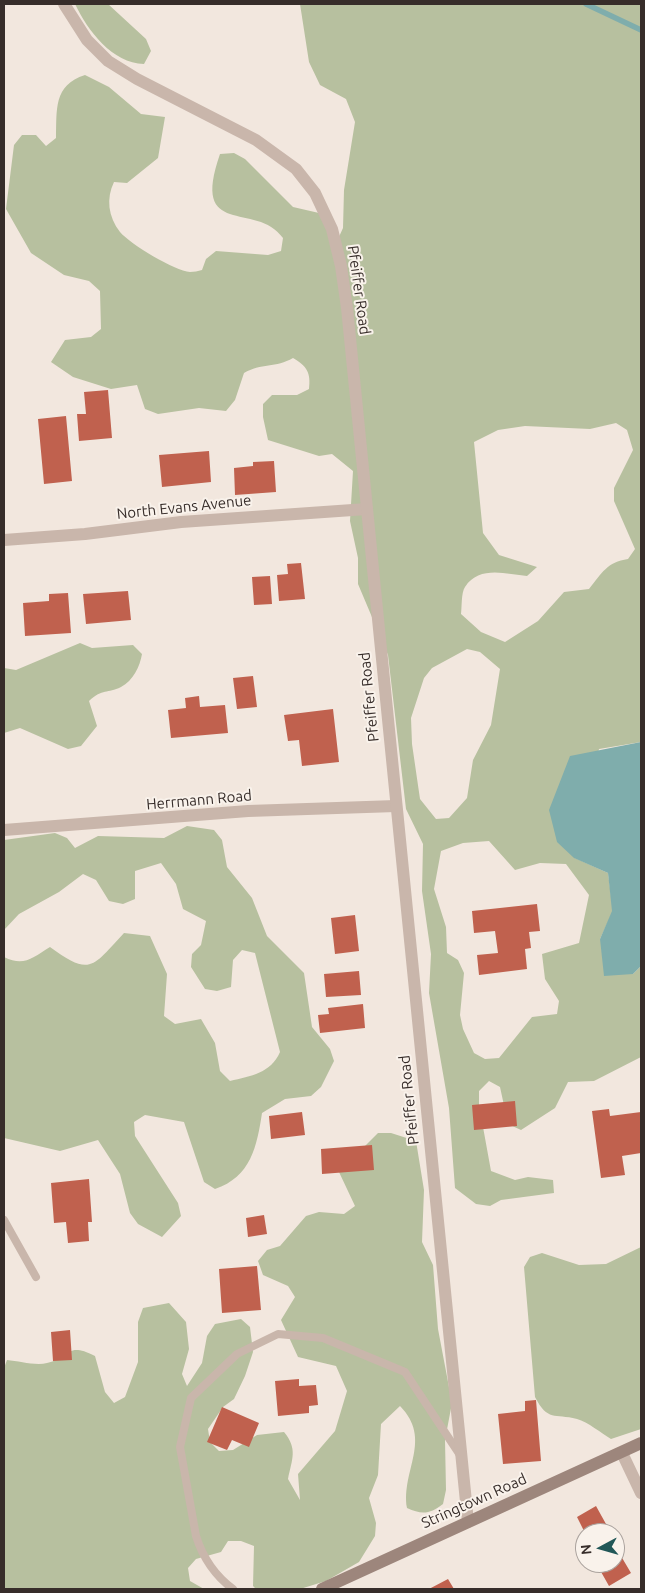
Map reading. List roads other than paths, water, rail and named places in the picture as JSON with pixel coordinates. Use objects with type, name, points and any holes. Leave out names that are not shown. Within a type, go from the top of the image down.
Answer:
[{"type":"main road","name":"Stringtown Road","points":[[322,1589],[641,1444]]},
{"type":"street","name":"Pfeiffer Road","points":[[64,4],[87,40],[108,62],[137,79],[256,140],[296,169],[315,193],[332,229],[341,266],[367,509],[468,1522]]},
{"type":"street","name":"North Evans Avenue","points":[[5,538],[85,534],[181,522],[367,509]]},
{"type":"street","name":"Herrmann Road","points":[[4,830],[248,811],[396,806]]},
{"type":"street","points":[[622,1453],[641,1493]]},
{"type":"lane","points":[[4,1220],[36,1277]]},
{"type":"lane","points":[[233,1589],[211,1569],[200,1550],[194,1528],[180,1447],[191,1398],[237,1354],[278,1334],[323,1338],[405,1372],[463,1460]]},
{"type":"water","points":[[641,742],[641,966],[633,974],[604,976],[600,939],[612,911],[608,873],[574,858],[557,842],[549,810],[570,756]]},
{"type":"waterway","points":[[586,4],[641,30]]}]
